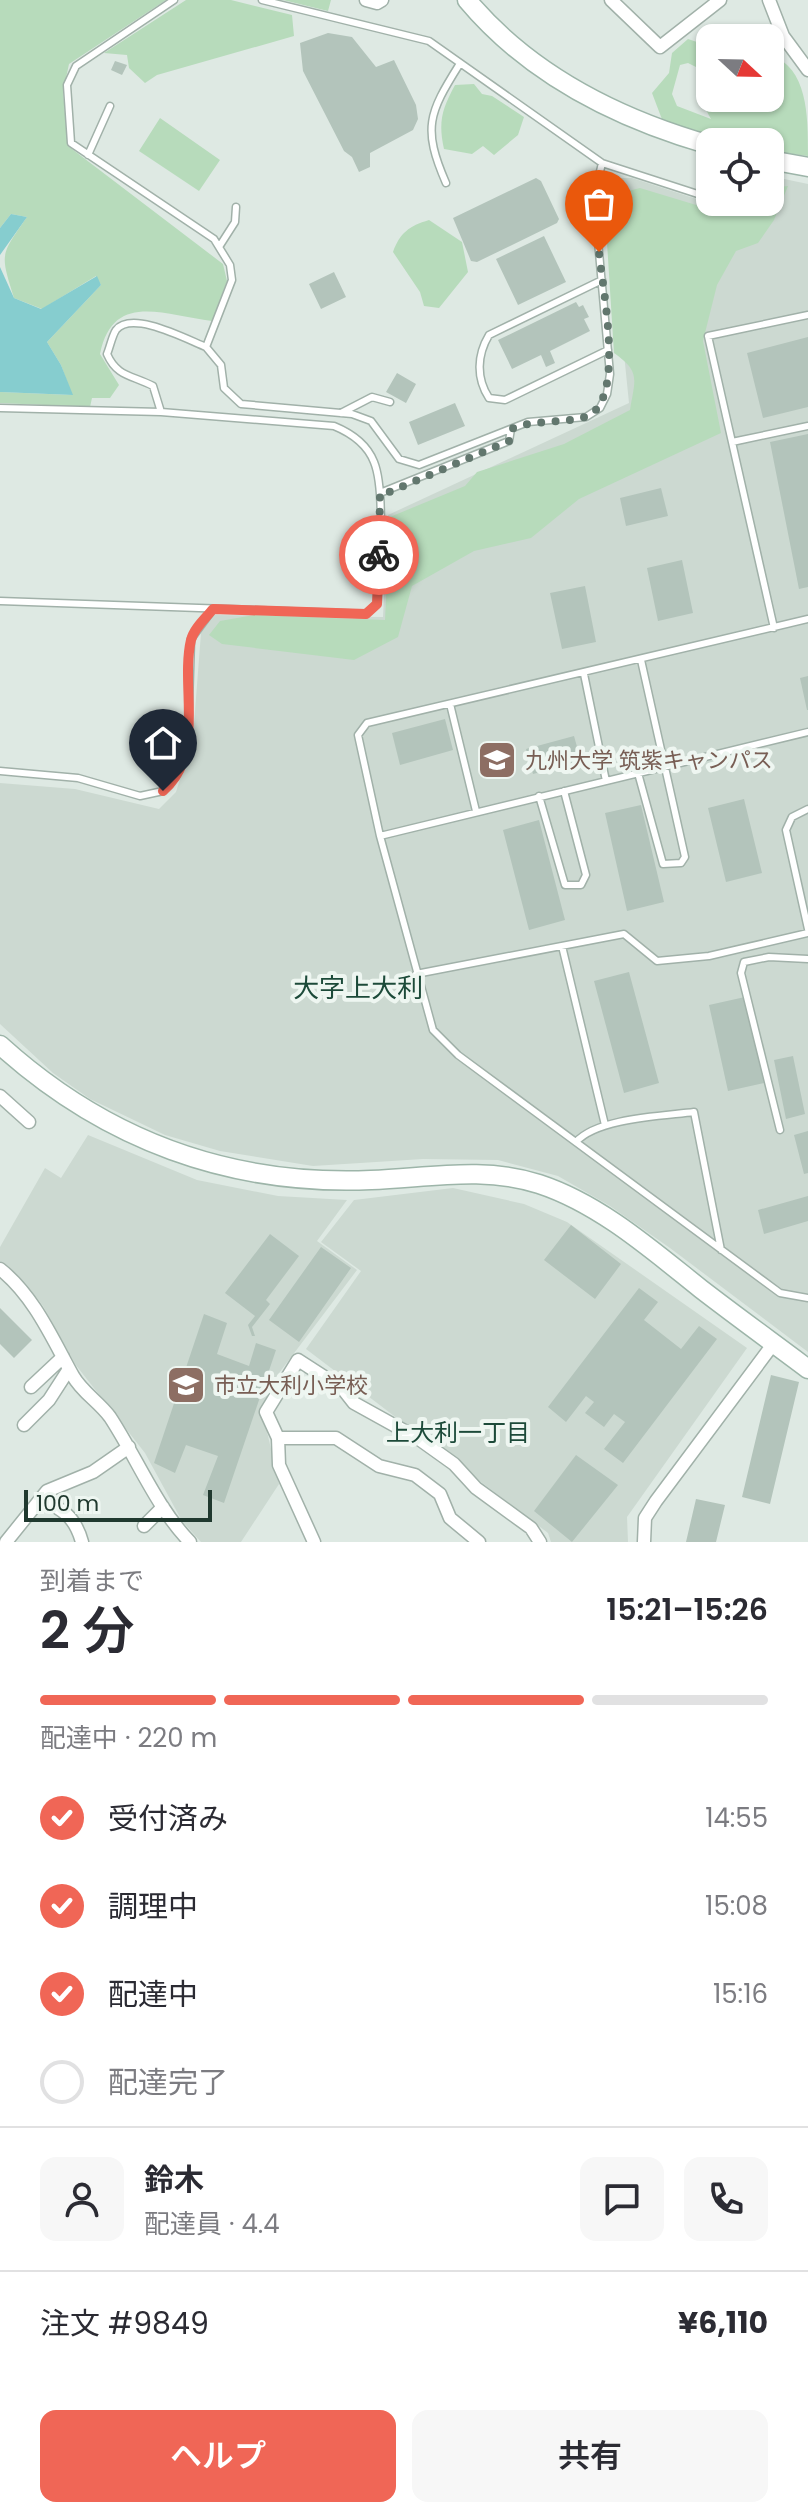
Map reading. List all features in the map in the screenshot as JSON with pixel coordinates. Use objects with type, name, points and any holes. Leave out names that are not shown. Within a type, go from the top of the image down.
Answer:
[{"type":"street","points":[[366,0],[377,3],[382,0]]},
{"type":"street","points":[[467,0],[525,55],[564,84],[629,116],[696,140]]},
{"type":"street","points":[[611,0],[660,47],[720,0]]},
{"type":"street","points":[[769,0],[783,36],[808,70]]},
{"type":"street","points":[[784,163],[808,167]]},
{"type":"street","points":[[0,1045],[46,1084],[98,1118],[165,1150],[217,1166],[310,1181],[447,1173],[492,1174],[538,1184],[575,1199],[622,1228],[808,1369]]},
{"type":"street","points":[[0,1096],[29,1122]]},
{"type":"street","points":[[0,1269],[21,1289],[77,1383],[106,1412],[163,1507],[190,1542]]},
{"type":"street","points":[[644,1542],[645,1518],[656,1501],[774,1343]]},
{"type":"street","points":[[314,1542],[279,1465],[278,1438],[266,1412],[298,1360],[343,1389],[354,1403],[419,1439],[454,1464],[476,1488],[531,1528],[540,1542]]},
{"type":"street","points":[[31,1387],[66,1363]]},
{"type":"street","points":[[24,1425],[49,1400],[66,1363]]},
{"type":"street","points":[[278,1438],[336,1438],[379,1466],[415,1475],[440,1494],[450,1518],[479,1542]]},
{"type":"street","points":[[6,1542],[47,1491],[93,1472],[129,1447]]},
{"type":"street","points":[[41,1499],[65,1511],[76,1523],[82,1542]]},
{"type":"street","points":[[144,1526],[163,1507]]},
{"type":"lane","points":[[174,0],[76,66],[67,85],[71,143],[214,239],[230,265],[232,280],[206,347]]},
{"type":"lane","points":[[262,0],[429,41],[602,163],[696,193]]},
{"type":"lane","points":[[446,183],[429,136],[433,106],[459,65]]},
{"type":"lane","points":[[88,155],[110,106]]},
{"type":"lane","points":[[161,412],[153,386],[125,377],[113,368],[107,354],[116,330],[126,322],[140,322],[206,347],[221,365],[224,388],[241,404],[341,413],[371,421],[399,459],[419,465],[528,422],[586,417],[600,408],[607,394],[608,350],[594,197],[602,163]]},
{"type":"lane","points":[[219,247],[235,222],[236,207]]},
{"type":"lane","points":[[602,280],[489,335],[483,346],[481,385],[489,398],[505,400],[608,350]]},
{"type":"lane","points":[[774,628],[708,336],[808,315]]},
{"type":"lane","points":[[341,413],[372,397],[390,402]]},
{"type":"lane","points":[[0,408],[161,412],[334,426],[354,434],[374,462],[380,493],[377,604],[366,614],[0,601]]},
{"type":"lane","points":[[732,442],[808,426]]},
{"type":"lane","points":[[380,493],[387,493],[509,441],[511,429]]},
{"type":"lane","points":[[0,771],[78,778],[140,796],[163,791],[177,775],[188,735],[191,639],[213,609]]},
{"type":"lane","points":[[808,619],[367,723],[358,735],[380,836],[433,1030],[458,1055],[780,1293],[808,1298]]},
{"type":"lane","points":[[638,773],[663,864],[681,863],[685,857],[641,660]]},
{"type":"lane","points":[[584,674],[606,781]]},
{"type":"lane","points":[[450,704],[476,811]]},
{"type":"lane","points":[[380,836],[808,732]]},
{"type":"lane","points":[[539,796],[565,885],[581,885],[586,875],[564,791]]},
{"type":"lane","points":[[416,974],[624,934],[657,961],[709,956],[808,931],[786,830],[792,817],[808,809]]},
{"type":"lane","points":[[562,946],[605,1125]]},
{"type":"lane","points":[[780,1130],[741,973],[744,962],[769,957],[808,959]]},
{"type":"lane","points":[[576,1142],[582,1134],[605,1125],[694,1112],[721,1250]]},
{"type":"shaded area","name":"九州大学 筑紫キャンパス","points":[[617,178],[632,178],[696,199],[696,216],[784,216],[784,179],[808,184],[808,1352],[670,1248],[610,1206],[558,1176],[498,1160],[423,1159],[313,1166],[220,1151],[165,1135],[90,1099],[53,1073],[0,1024],[0,783],[75,789],[159,809],[176,792],[193,737],[201,633],[213,615],[383,617],[388,515],[629,403],[607,186]]},
{"type":"shaded area","points":[[88,1135],[197,1180],[278,1196],[347,1200],[317,1241],[357,1270],[276,1377],[263,1414],[279,1484],[241,1542],[201,1542],[182,1521],[145,1453],[75,1364],[43,1306],[27,1285],[0,1261],[0,1247],[45,1168],[61,1178]]},
{"type":"shaded area","points":[[453,1188],[524,1204],[567,1222],[747,1348],[627,1517],[628,1542],[551,1542],[548,1533],[306,1349],[361,1271],[321,1242],[354,1200]]},
{"type":"green space","points":[[0,0],[166,0],[69,64],[63,92],[68,146],[223,264],[227,281],[212,321],[142,312],[128,314],[116,321],[107,334],[100,354],[119,385],[110,398],[92,398],[90,407],[0,403],[0,392],[72,395],[61,365],[47,342],[101,285],[96,276],[42,309],[14,298],[6,272],[5,255],[27,217],[11,214],[0,228]]},
{"type":"green space","points":[[186,0],[231,0],[292,15],[294,36],[157,75],[145,83],[129,68],[127,55],[104,53]]},
{"type":"green space","points":[[283,0],[331,0],[328,11]]},
{"type":"green space","points":[[688,39],[696,42],[696,67],[688,63],[680,65],[672,94],[677,106],[711,119],[708,112],[784,112],[784,62],[799,82],[803,95],[808,156],[784,153],[784,128],[696,128],[696,132],[663,122],[652,93],[669,73],[672,53]]},
{"type":"green space","points":[[474,84],[482,94],[492,96],[524,117],[518,135],[494,155],[483,146],[472,154],[444,149],[441,123],[455,85]]},
{"type":"green space","points":[[160,118],[220,160],[199,191],[139,151]]},
{"type":"green space","points":[[640,188],[696,205],[696,216],[776,216],[758,243],[736,251],[717,285],[703,341],[721,433],[579,499],[531,538],[474,551],[412,586],[398,637],[354,660],[222,644],[209,635],[220,621],[254,615],[385,620],[390,517],[465,486],[477,472],[564,444],[630,410],[634,377],[629,366],[614,353],[605,211],[616,194]]},
{"type":"green space","points":[[429,220],[462,242],[468,272],[439,308],[424,306],[420,292],[393,252],[406,231]]},
{"type":"water","points":[[11,214],[27,217],[0,255],[0,228]]},
{"type":"water","points":[[0,267],[14,298],[41,309],[97,276],[101,285],[47,342],[61,365],[73,395],[0,392]]},
{"type":"building","points":[[328,33],[352,37],[376,67],[394,60],[416,105],[418,119],[413,130],[370,153],[370,167],[359,172],[352,157],[344,151],[303,71],[300,43]]},
{"type":"building","points":[[115,61],[127,65],[122,75],[111,70]]},
{"type":"building","points":[[536,178],[541,181],[559,219],[557,223],[477,262],[471,261],[453,218]]},
{"type":"building","points":[[544,236],[566,282],[518,305],[496,259]]},
{"type":"building","points":[[334,272],[346,297],[321,309],[309,284]]},
{"type":"building","points":[[576,302],[579,307],[583,305],[589,317],[584,319],[590,331],[550,351],[555,363],[546,367],[541,355],[512,369],[498,340]]},
{"type":"building","points":[[808,337],[808,407],[763,418],[747,353]]},
{"type":"building","points":[[397,373],[416,384],[406,403],[386,392]]},
{"type":"building","points":[[455,403],[465,426],[418,445],[409,422]]},
{"type":"building","points":[[808,434],[808,587],[799,589],[770,442]]},
{"type":"building","points":[[661,488],[668,516],[626,526],[620,498]]},
{"type":"building","points":[[682,560],[693,613],[658,621],[647,568]]},
{"type":"building","points":[[585,586],[596,642],[562,649],[550,593]]},
{"type":"building","points":[[808,676],[808,710],[807,710],[800,678]]},
{"type":"building","points":[[445,719],[453,750],[400,765],[392,733]]},
{"type":"building","points":[[574,736],[581,761],[533,774],[526,749]]},
{"type":"building","points":[[744,799],[762,873],[726,882],[708,808]]},
{"type":"building","points":[[641,805],[664,902],[627,911],[605,813]]},
{"type":"building","points":[[539,820],[565,920],[529,930],[503,830]]},
{"type":"building","points":[[629,972],[659,1083],[624,1093],[594,981]]},
{"type":"building","points":[[745,997],[764,1083],[728,1091],[709,1005]]},
{"type":"building","points":[[793,1056],[805,1114],[786,1119],[774,1060]]},
{"type":"building","points":[[808,1131],[808,1173],[804,1174],[794,1135]]},
{"type":"building","points":[[808,1196],[808,1221],[764,1234],[758,1210]]},
{"type":"building","points":[[571,1225],[621,1264],[595,1299],[544,1260]]},
{"type":"building","points":[[270,1234],[299,1256],[266,1300],[270,1304],[252,1327],[255,1336],[252,1336],[248,1325],[255,1316],[225,1293]]},
{"type":"building","points":[[321,1247],[351,1268],[299,1342],[269,1320]]},
{"type":"building","points":[[639,1288],[658,1302],[644,1320],[681,1349],[699,1326],[717,1339],[623,1463],[604,1449],[625,1422],[614,1414],[604,1427],[585,1413],[594,1402],[586,1396],[566,1422],[548,1407]]},
{"type":"building","points":[[0,1308],[32,1340],[14,1358],[0,1344]]},
{"type":"building","points":[[204,1314],[227,1323],[217,1354],[249,1366],[256,1343],[276,1350],[224,1503],[203,1495],[218,1456],[186,1445],[175,1473],[154,1463]]},
{"type":"building","points":[[771,1375],[799,1382],[770,1504],[742,1497]]},
{"type":"building","points":[[576,1455],[618,1485],[572,1542],[534,1511]]},
{"type":"building","points":[[696,1499],[725,1505],[716,1542],[686,1542]]},
{"type":"way so far","points":[[379,555],[380,493],[387,493],[509,441],[511,429],[528,422],[586,417],[600,408],[607,394],[610,374],[599,252]]},
{"type":"place","name":"九州大学 筑紫キャンパス","points":[[497,760]]},
{"type":"place","name":"市立大利小学校","points":[[186,1385]]},
{"type":"district","name":"大字上大利","points":[[358,988]]},
{"type":"district","name":"上大利一丁目","points":[[458,1433]]},
{"type":"route","points":[[163,791],[177,775],[188,735],[191,639],[213,609],[366,614],[377,604],[379,555]]}]
